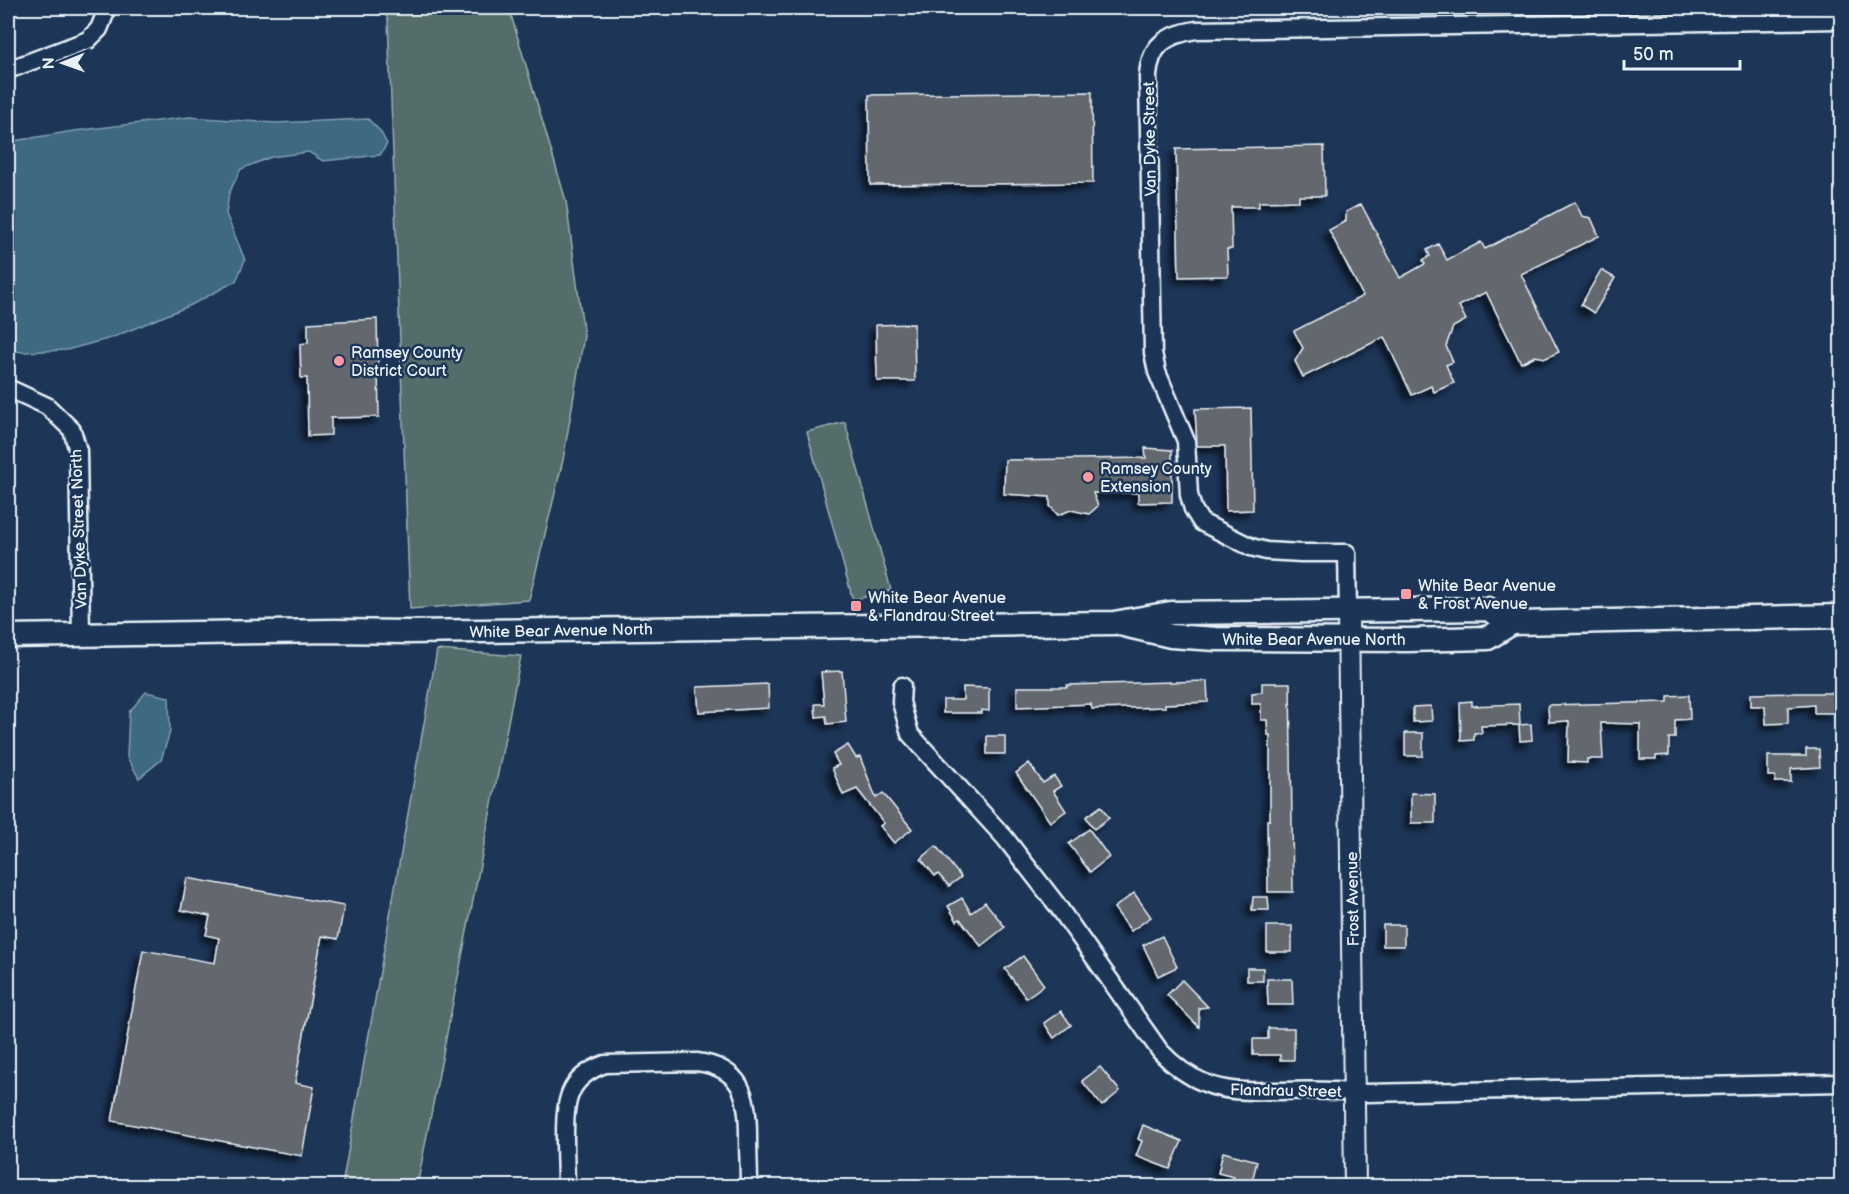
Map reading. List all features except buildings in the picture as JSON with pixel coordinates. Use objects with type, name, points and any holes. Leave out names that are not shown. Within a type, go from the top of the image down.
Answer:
[{"type":"main road","name":"White Bear Avenue North","points":[[8,636],[1114,623],[1171,613],[1488,609],[1512,623]]},
{"type":"main road","name":"White Bear Avenue North","points":[[1114,623],[1171,636],[1348,640],[1488,638],[1512,623],[1842,616]]},
{"type":"street","points":[[8,70],[88,40],[99,28],[105,14],[104,8]]},
{"type":"street","name":"Van Dyke Street","points":[[1348,611],[1347,553],[1284,553],[1251,547],[1205,525],[1193,509],[1188,482],[1186,441],[1157,372],[1153,353],[1148,76],[1150,61],[1157,47],[1171,36],[1196,30],[1842,20]]},
{"type":"street","name":"Van Dyke Street North","points":[[8,388],[47,406],[72,430],[78,451],[81,635]]},
{"type":"street","name":"Frost Avenue","points":[[1348,611],[1355,1186]]},
{"type":"street","name":"Flandrau Street","points":[[902,686],[901,702],[910,734],[968,795],[1012,846],[1057,904],[1160,1051],[1173,1064],[1197,1080],[1225,1089],[1354,1092],[1842,1083]]},
{"type":"street","points":[[566,1186],[567,1101],[572,1088],[581,1077],[592,1069],[615,1063],[697,1062],[711,1064],[723,1070],[735,1079],[743,1091],[748,1112],[749,1186]]},
{"type":"green space","points":[[381,8],[509,8],[566,201],[584,336],[563,460],[529,600],[410,609],[388,19]]},
{"type":"green space","points":[[845,422],[891,590],[853,600],[807,432]]},
{"type":"green space","points":[[437,650],[521,656],[417,1186],[342,1186]]},
{"type":"water","points":[[190,117],[275,123],[368,119],[380,131],[387,144],[380,155],[323,161],[309,152],[271,157],[241,169],[229,193],[226,214],[245,260],[236,281],[191,305],[111,338],[67,350],[23,352],[8,350],[8,142],[74,131]]},
{"type":"water","points":[[146,692],[169,697],[170,732],[161,760],[139,778],[127,757],[129,712]]},
{"type":"place","name":"Ramsey County District Court","points":[[339,361]]},
{"type":"place","name":"Ramsey County Extension","points":[[1088,477]]},
{"type":"place","name":"White Bear Avenue & Frost Avenue","points":[[1406,594]]},
{"type":"place","name":"White Bear Avenue & Flandrau Street","points":[[856,606]]}]
